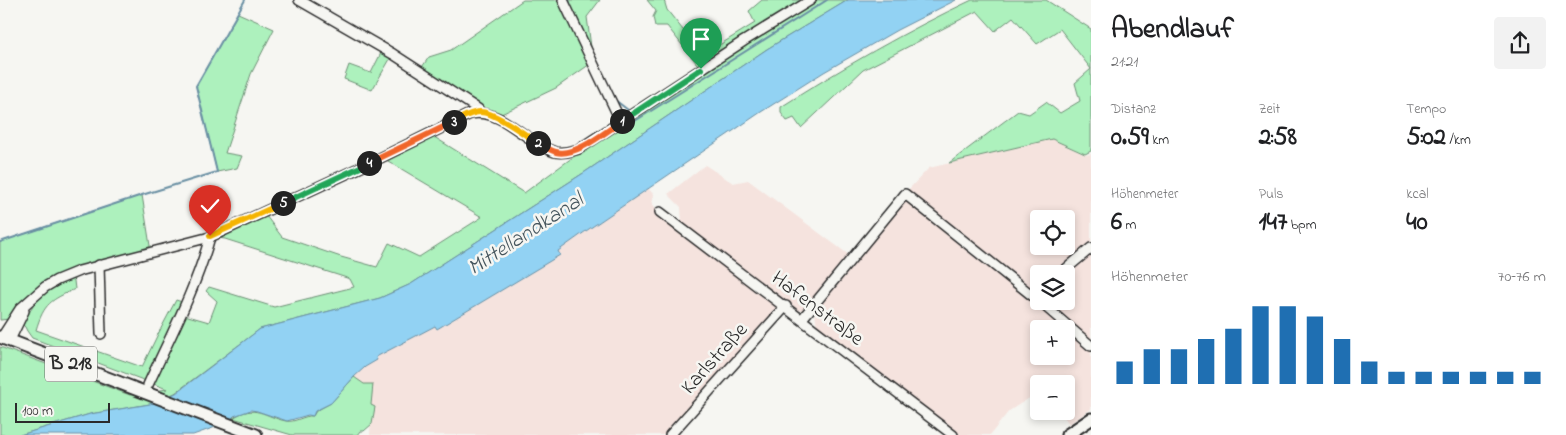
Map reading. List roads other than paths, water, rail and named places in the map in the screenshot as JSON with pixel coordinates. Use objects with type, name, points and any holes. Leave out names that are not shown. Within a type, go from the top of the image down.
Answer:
[{"type":"main road","name":"B 218","points":[[4,338],[144,388],[256,435]]},
{"type":"main road","points":[[1067,435],[1091,419]]},
{"type":"street","points":[[299,0],[393,54],[480,112]]},
{"type":"street","points":[[563,0],[621,122]]},
{"type":"street","points":[[4,338],[28,302],[45,287],[57,280],[79,271],[210,236],[470,114],[480,112],[496,116],[556,152],[579,149],[736,46],[811,0]]},
{"type":"street","points":[[802,319],[905,194],[1030,293]]},
{"type":"street","name":"Hafenstraße","points":[[660,212],[786,306],[953,435]]},
{"type":"street","points":[[144,388],[181,314],[205,255],[210,236]]},
{"type":"street","points":[[1071,265],[1091,248]]},
{"type":"street","points":[[99,266],[100,334]]},
{"type":"street","name":"Karlstraße","points":[[670,435],[786,306]]},
{"type":"street","points":[[1050,310],[1091,346]]},
{"type":"water","name":"Mittellandkanal","points":[[848,0],[956,0],[897,30],[824,72],[761,112],[586,231],[558,251],[560,255],[437,329],[435,326],[376,357],[377,360],[365,367],[331,403],[315,411],[313,416],[308,415],[287,421],[251,410],[234,416],[227,423],[193,435],[20,435],[90,414],[150,404],[176,393],[260,329],[380,298],[411,284],[585,172],[767,49]]},
{"type":"waterway","points":[[0,242],[217,172],[196,86],[245,0]]},
{"type":"waterway","points":[[569,0],[572,10]]},
{"type":"waterway","points":[[633,118],[635,121],[827,0]]},
{"type":"waterway","points":[[613,95],[615,100],[628,110]]}]
